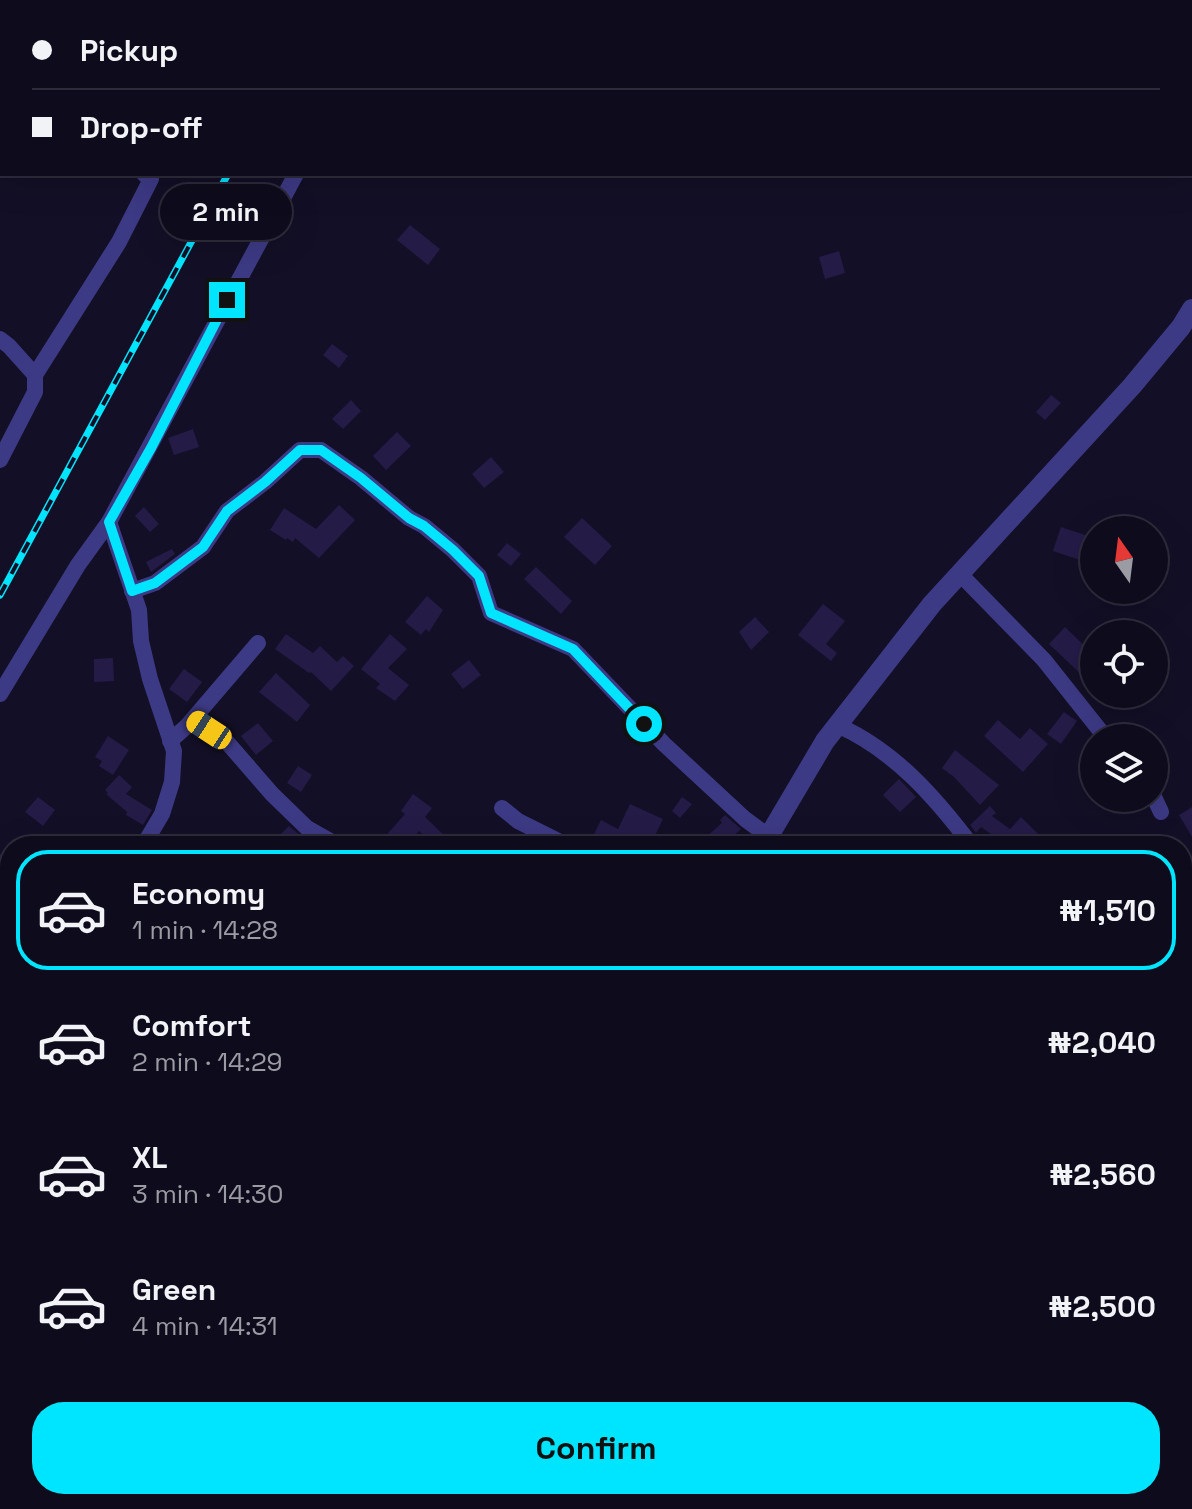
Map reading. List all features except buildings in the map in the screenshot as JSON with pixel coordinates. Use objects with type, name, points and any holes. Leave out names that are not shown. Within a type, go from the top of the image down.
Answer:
[{"type":"street","points":[[0,460],[35,392],[35,375],[119,242],[151,179],[147,176]]},
{"type":"street","points":[[0,694],[78,565],[109,522],[295,176]]},
{"type":"street","points":[[769,836],[810,764],[837,725],[932,604],[1132,386],[1192,309]]},
{"type":"street","points":[[0,339],[35,375]]},
{"type":"street","points":[[132,591],[155,583],[203,547],[227,511],[300,450],[321,450],[453,550],[479,576],[491,613],[573,649],[664,744],[761,836]]},
{"type":"street","points":[[109,522],[139,610],[141,641],[150,679],[174,751],[172,782],[162,814],[149,836]]},
{"type":"street","points":[[960,574],[1044,660],[1095,724]]},
{"type":"street","points":[[170,741],[193,720],[258,643]]},
{"type":"street","points":[[193,720],[226,741],[272,794],[307,828],[321,836]]},
{"type":"street","points":[[837,725],[859,734],[891,758],[940,803],[965,836]]},
{"type":"street","points":[[502,808],[518,821],[548,836]]},
{"type":"railway","points":[[0,595],[227,176]]},
{"type":"route","points":[[227,300],[109,522],[132,591],[155,583],[203,547],[227,511],[300,450],[321,450],[453,550],[479,576],[491,613],[573,649],[644,724]]}]
